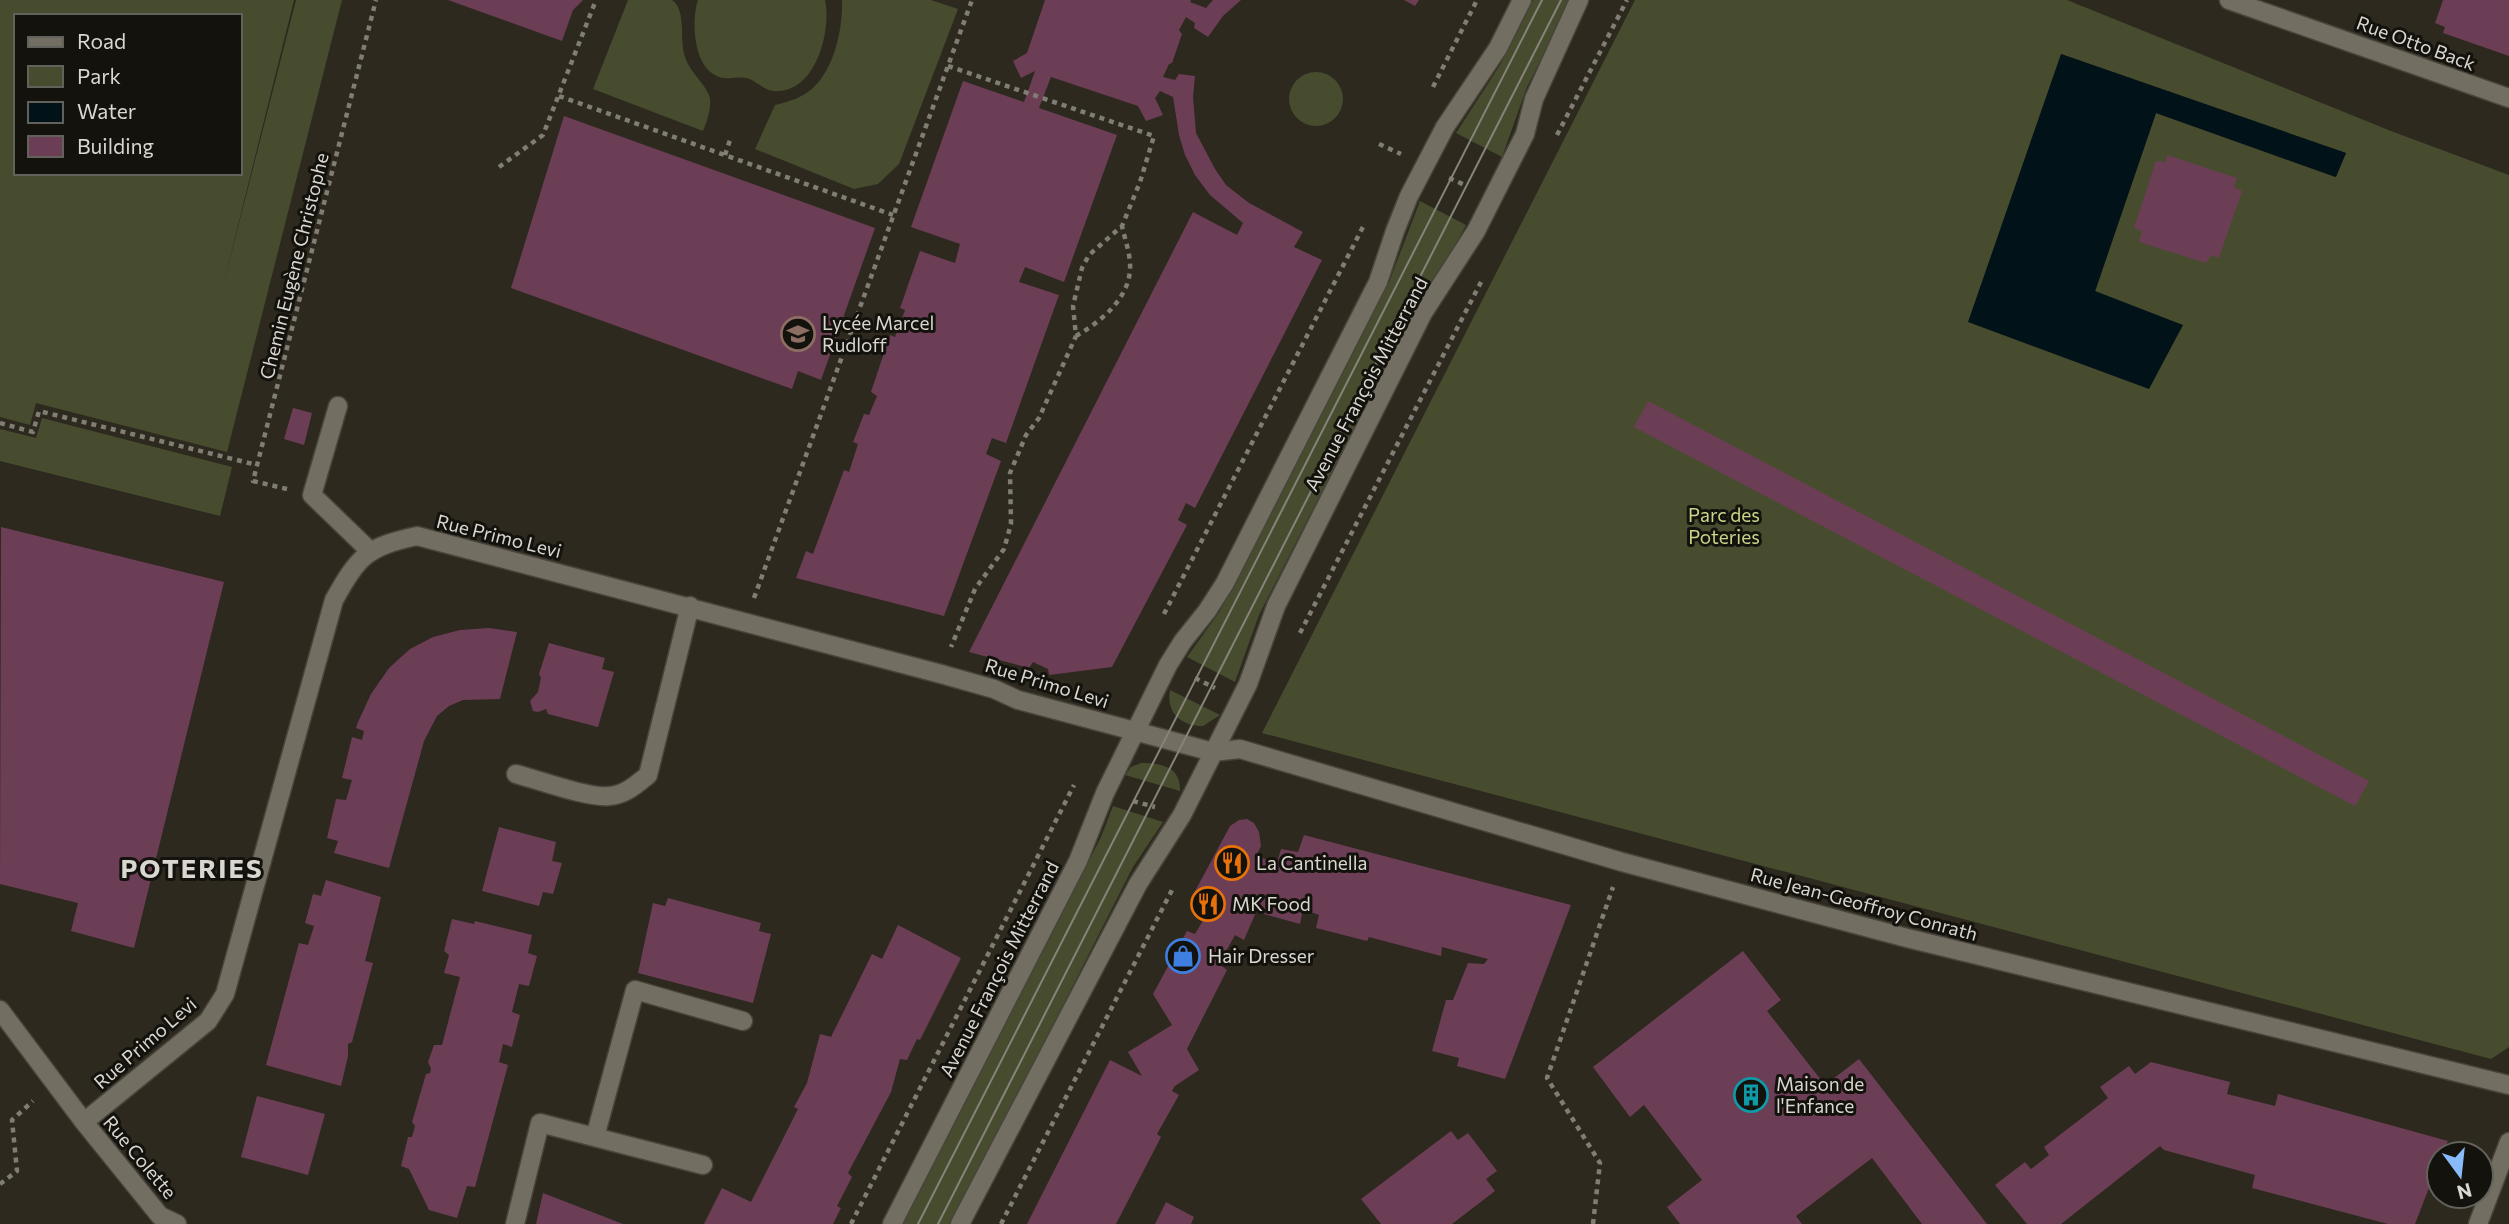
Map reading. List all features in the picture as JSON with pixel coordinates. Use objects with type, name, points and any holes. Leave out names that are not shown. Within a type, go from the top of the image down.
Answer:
[{"type":"street","name":"Avenue François Mitterrand","points":[[892,1224],[1078,861],[1105,793],[1168,665],[1225,583],[1378,282],[1409,196],[1445,127],[1498,48],[1522,0]]},
{"type":"street","name":"Avenue François Mitterrand","points":[[960,1224],[1138,884],[1182,816],[1248,684],[1276,606],[1423,313],[1476,231],[1525,134],[1534,99],[1579,0]]},
{"type":"street","name":"Rue Otto Back","points":[[2229,0],[2509,98]]},
{"type":"street","points":[[338,406],[312,495],[370,551]]},
{"type":"street","name":"Rue Primo Levi","points":[[83,1122],[208,1021],[225,994],[334,600],[353,567],[370,551],[385,543],[417,536],[746,621],[994,689],[1018,700],[1136,731]]},
{"type":"street","points":[[516,774],[587,793],[609,796],[631,789],[648,775],[690,606]]},
{"type":"street","points":[[1136,731],[1213,752]]},
{"type":"street","name":"Rue Jean-Geoffroy Conrath","points":[[1213,752],[1240,749],[1622,862],[1908,938],[2509,1085]]},
{"type":"street","points":[[595,1137],[635,990],[743,1021]]},
{"type":"street","name":"Rue Colette","points":[[0,1010],[83,1122],[160,1216],[177,1224]]},
{"type":"street","points":[[515,1224],[540,1123],[702,1165]]},
{"type":"street","points":[[2478,1224],[2509,1142]]},
{"type":"path","name":"Chemin Eugène Christophe","points":[[257,466],[376,0]]},
{"type":"path","points":[[499,167],[543,135],[596,0]]},
{"type":"path","points":[[746,621],[972,0]]},
{"type":"path","points":[[1430,95],[1477,0]]},
{"type":"path","points":[[1556,137],[1627,0]]},
{"type":"path","points":[[941,674],[975,589],[1004,549],[1011,524],[1010,473],[1026,435],[1039,418],[1076,336],[1073,306],[1082,268],[1089,256],[1122,226],[1140,182],[1154,136],[948,65]]},
{"type":"path","points":[[559,96],[893,215]]},
{"type":"path","points":[[725,155],[730,140]]},
{"type":"path","points":[[1400,154],[1406,142]]},
{"type":"path","points":[[1163,617],[1369,215]]},
{"type":"path","points":[[1076,336],[1093,326],[1108,312],[1128,282],[1130,268],[1122,226]]},
{"type":"path","points":[[1297,639],[1486,272]]},
{"type":"path","points":[[0,423],[33,432],[39,411],[204,449],[257,466],[253,481],[312,495]]},
{"type":"path","points":[[1168,665],[1239,700]]},
{"type":"path","points":[[851,1224],[1075,784],[1182,816]]},
{"type":"path","points":[[1593,1224],[1600,1163],[1547,1078],[1622,862]]},
{"type":"path","points":[[1001,1224],[1175,885]]},
{"type":"path","points":[[0,1184],[17,1171],[12,1119],[55,1083]]},
{"type":"green space","points":[[0,0],[294,0],[222,290],[296,0],[342,0],[227,452],[36,403],[30,425],[0,417]]},
{"type":"green space","points":[[628,0],[672,0],[677,5],[685,57],[709,94],[709,111],[703,131],[593,89]]},
{"type":"green space","points":[[698,0],[825,0],[826,28],[818,59],[800,83],[788,90],[766,89],[746,78],[719,77],[710,72],[704,64],[696,43]]},
{"type":"green space","points":[[842,0],[931,0],[958,9],[899,164],[878,184],[854,189],[755,149],[775,105],[806,94],[827,69],[839,34]]},
{"type":"green space","points":[[1533,0],[1571,0],[1527,87],[1502,157],[1456,133],[1500,65]]},
{"type":"green space","name":"Parc des Poteries","points":[[1635,0],[2067,0],[2391,131],[2509,175],[2509,1047],[2491,1059],[1262,733]],"holes":[[[2061,54],[2346,153],[2335,177],[2156,113],[2095,292]]]},
{"type":"green space","points":[[1321,72],[1331,76],[1339,84],[1343,99],[1339,114],[1331,122],[1311,126],[1301,122],[1293,114],[1289,94],[1293,84],[1301,76]]},
{"type":"green space","points":[[1420,201],[1466,225],[1453,250],[1421,297],[1259,615],[1235,682],[1187,657],[1220,611],[1389,282]]},
{"type":"green space","points":[[42,418],[232,467],[220,516],[0,461],[0,429],[36,438]]},
{"type":"green space","points":[[1170,690],[1220,715],[1203,726],[1182,721],[1170,705]]},
{"type":"green space","points":[[1141,763],[1169,768],[1177,776],[1180,791],[1125,775],[1131,767]]},
{"type":"green space","points":[[1113,806],[1163,822],[1133,867],[952,1224],[903,1224],[1101,837]]},
{"type":"water","points":[[2061,54],[2346,153],[2336,177],[2156,113],[2095,291],[2183,325],[2149,389],[1968,322]]},
{"type":"building","points":[[448,0],[583,0],[573,10],[562,41]]},
{"type":"building","points":[[1045,0],[1191,0],[1190,2],[1206,8],[1213,0],[1241,0],[1223,16],[1208,37],[1194,28],[1195,23],[1186,17],[1179,30],[1182,34],[1172,63],[1163,77],[1175,80],[1179,74],[1195,76],[1193,97],[1196,133],[1226,185],[1249,203],[1303,232],[1294,247],[1322,260],[1195,508],[1186,503],[1178,520],[1187,525],[1112,667],[1049,675],[1048,669],[1033,662],[1029,668],[969,652],[1193,212],[1237,235],[1243,223],[1210,195],[1195,175],[1179,135],[1173,97],[1160,91],[1155,98],[1163,115],[1146,121],[1138,106],[1051,77],[1039,108],[1117,135],[1064,282],[1025,267],[1019,282],[1059,295],[1006,443],[992,438],[986,454],[1001,461],[944,616],[796,578],[806,551],[813,554],[844,470],[849,472],[858,444],[853,442],[864,414],[869,415],[877,396],[871,392],[890,335],[895,337],[905,310],[900,308],[920,251],[955,263],[960,244],[911,227],[963,81],[1024,102],[1035,71],[1021,78],[1013,61],[1027,53]]},
{"type":"building","points":[[1404,0],[1419,0],[1415,6]]},
{"type":"building","points":[[2443,0],[2509,0],[2509,56],[2443,33],[2445,27],[2435,23]]},
{"type":"building","points":[[564,116],[875,228],[821,380],[798,371],[792,389],[511,288]]},
{"type":"building","points":[[2167,155],[2237,178],[2234,187],[2242,191],[2219,258],[2211,255],[2206,263],[2139,242],[2142,231],[2134,228],[2156,161],[2166,162]]},
{"type":"building","points":[[1648,401],[2369,781],[2355,806],[1634,427]]},
{"type":"building","points":[[293,408],[312,413],[304,445],[284,439]]},
{"type":"building","points":[[1,527],[224,582],[134,948],[71,931],[78,903],[0,884]]},
{"type":"building","points":[[489,628],[517,632],[500,699],[463,700],[449,706],[437,716],[424,741],[389,868],[334,853],[338,841],[327,838],[336,799],[346,800],[352,780],[342,778],[352,737],[362,740],[364,731],[356,728],[371,694],[389,668],[410,649],[433,637],[460,630]]},
{"type":"building","points":[[549,643],[605,658],[602,669],[614,672],[598,727],[548,714],[546,709],[533,711],[530,701],[538,692],[541,678],[539,674]]},
{"type":"building","points":[[1247,819],[1254,823],[1259,832],[1261,846],[1256,856],[1277,863],[1281,849],[1298,852],[1304,835],[1571,905],[1505,1079],[1457,1066],[1459,1058],[1432,1051],[1446,1000],[1453,1000],[1468,963],[1484,964],[1488,959],[1442,947],[1441,956],[1369,937],[1367,941],[1316,928],[1319,915],[1303,909],[1300,924],[1256,912],[1244,940],[1235,935],[1219,964],[1227,970],[1187,1049],[1199,1070],[1175,1086],[1172,1091],[1179,1095],[1157,1134],[1161,1137],[1116,1224],[1027,1224],[1110,1060],[1142,1076],[1128,1052],[1172,1025],[1153,994],[1187,931],[1195,934],[1204,919],[1195,914],[1202,900],[1193,895],[1230,826],[1239,820]]},
{"type":"building","points":[[499,827],[556,842],[552,861],[562,863],[553,894],[543,892],[539,906],[482,891]]},
{"type":"building","points":[[326,880],[381,897],[365,961],[373,963],[352,1042],[348,1044],[341,1086],[266,1065],[299,943],[308,945],[314,926],[305,923],[313,894],[321,896]]},
{"type":"building","points":[[668,898],[761,923],[759,931],[771,934],[753,1003],[638,973],[653,903],[665,906]]},
{"type":"building","points":[[452,919],[474,924],[475,921],[532,935],[528,953],[537,956],[529,986],[519,984],[512,1012],[520,1015],[512,1047],[503,1044],[499,1062],[508,1065],[475,1187],[467,1186],[457,1218],[429,1210],[409,1169],[401,1166],[408,1137],[412,1137],[415,1126],[412,1122],[426,1074],[430,1073],[428,1062],[434,1045],[442,1045],[460,977],[444,973],[449,955],[444,951]]},
{"type":"building","points":[[898,925],[961,958],[920,1040],[917,1039],[907,1060],[900,1059],[891,1092],[848,1173],[852,1177],[837,1206],[841,1208],[833,1224],[704,1224],[722,1188],[751,1202],[798,1109],[794,1107],[807,1083],[820,1034],[831,1037],[872,954],[882,959]]},
{"type":"building","name":"Maison de l'Enfance","points":[[1743,951],[1781,1000],[1767,1011],[1825,1085],[1859,1059],[1987,1224],[1922,1224],[1872,1158],[1796,1216],[1802,1224],[1680,1224],[1667,1207],[1702,1180],[1644,1105],[1630,1117],[1593,1067]]},
{"type":"building","points":[[2151,1062],[2230,1082],[2227,1094],[2275,1106],[2278,1094],[2444,1140],[2425,1140],[2425,1198],[2415,1224],[2388,1224],[2252,1188],[2255,1175],[2164,1150],[2160,1146],[2061,1224],[2027,1224],[1995,1185],[2025,1162],[2031,1169],[2049,1155],[2044,1147],[2108,1098],[2100,1087],[2129,1066],[2135,1074]]},
{"type":"building","points":[[257,1096],[325,1114],[308,1175],[241,1157]]},
{"type":"building","points":[[1451,1131],[1458,1140],[1468,1133],[1497,1171],[1486,1179],[1495,1191],[1452,1224],[1381,1224],[1361,1199]]},
{"type":"building","points":[[543,1193],[623,1224],[536,1224]]},
{"type":"building","points":[[1166,1202],[1194,1217],[1191,1224],[1155,1224]]},
{"type":"tram line","points":[[918,1224],[1542,0]]},
{"type":"tram line","points":[[938,1224],[1561,0]]},
{"type":"place","name":"Lycée Marcel Rudloff","points":[[798,334]]},
{"type":"place","name":"La Cantinella","points":[[1232,863]]},
{"type":"place","name":"MK Food","points":[[1208,904]]},
{"type":"place","name":"Hair Dresser","points":[[1183,956]]},
{"type":"place","name":"Maison de l'Enfance","points":[[1751,1095]]},
{"type":"district","name":"POTERIES","points":[[192,869]]}]
